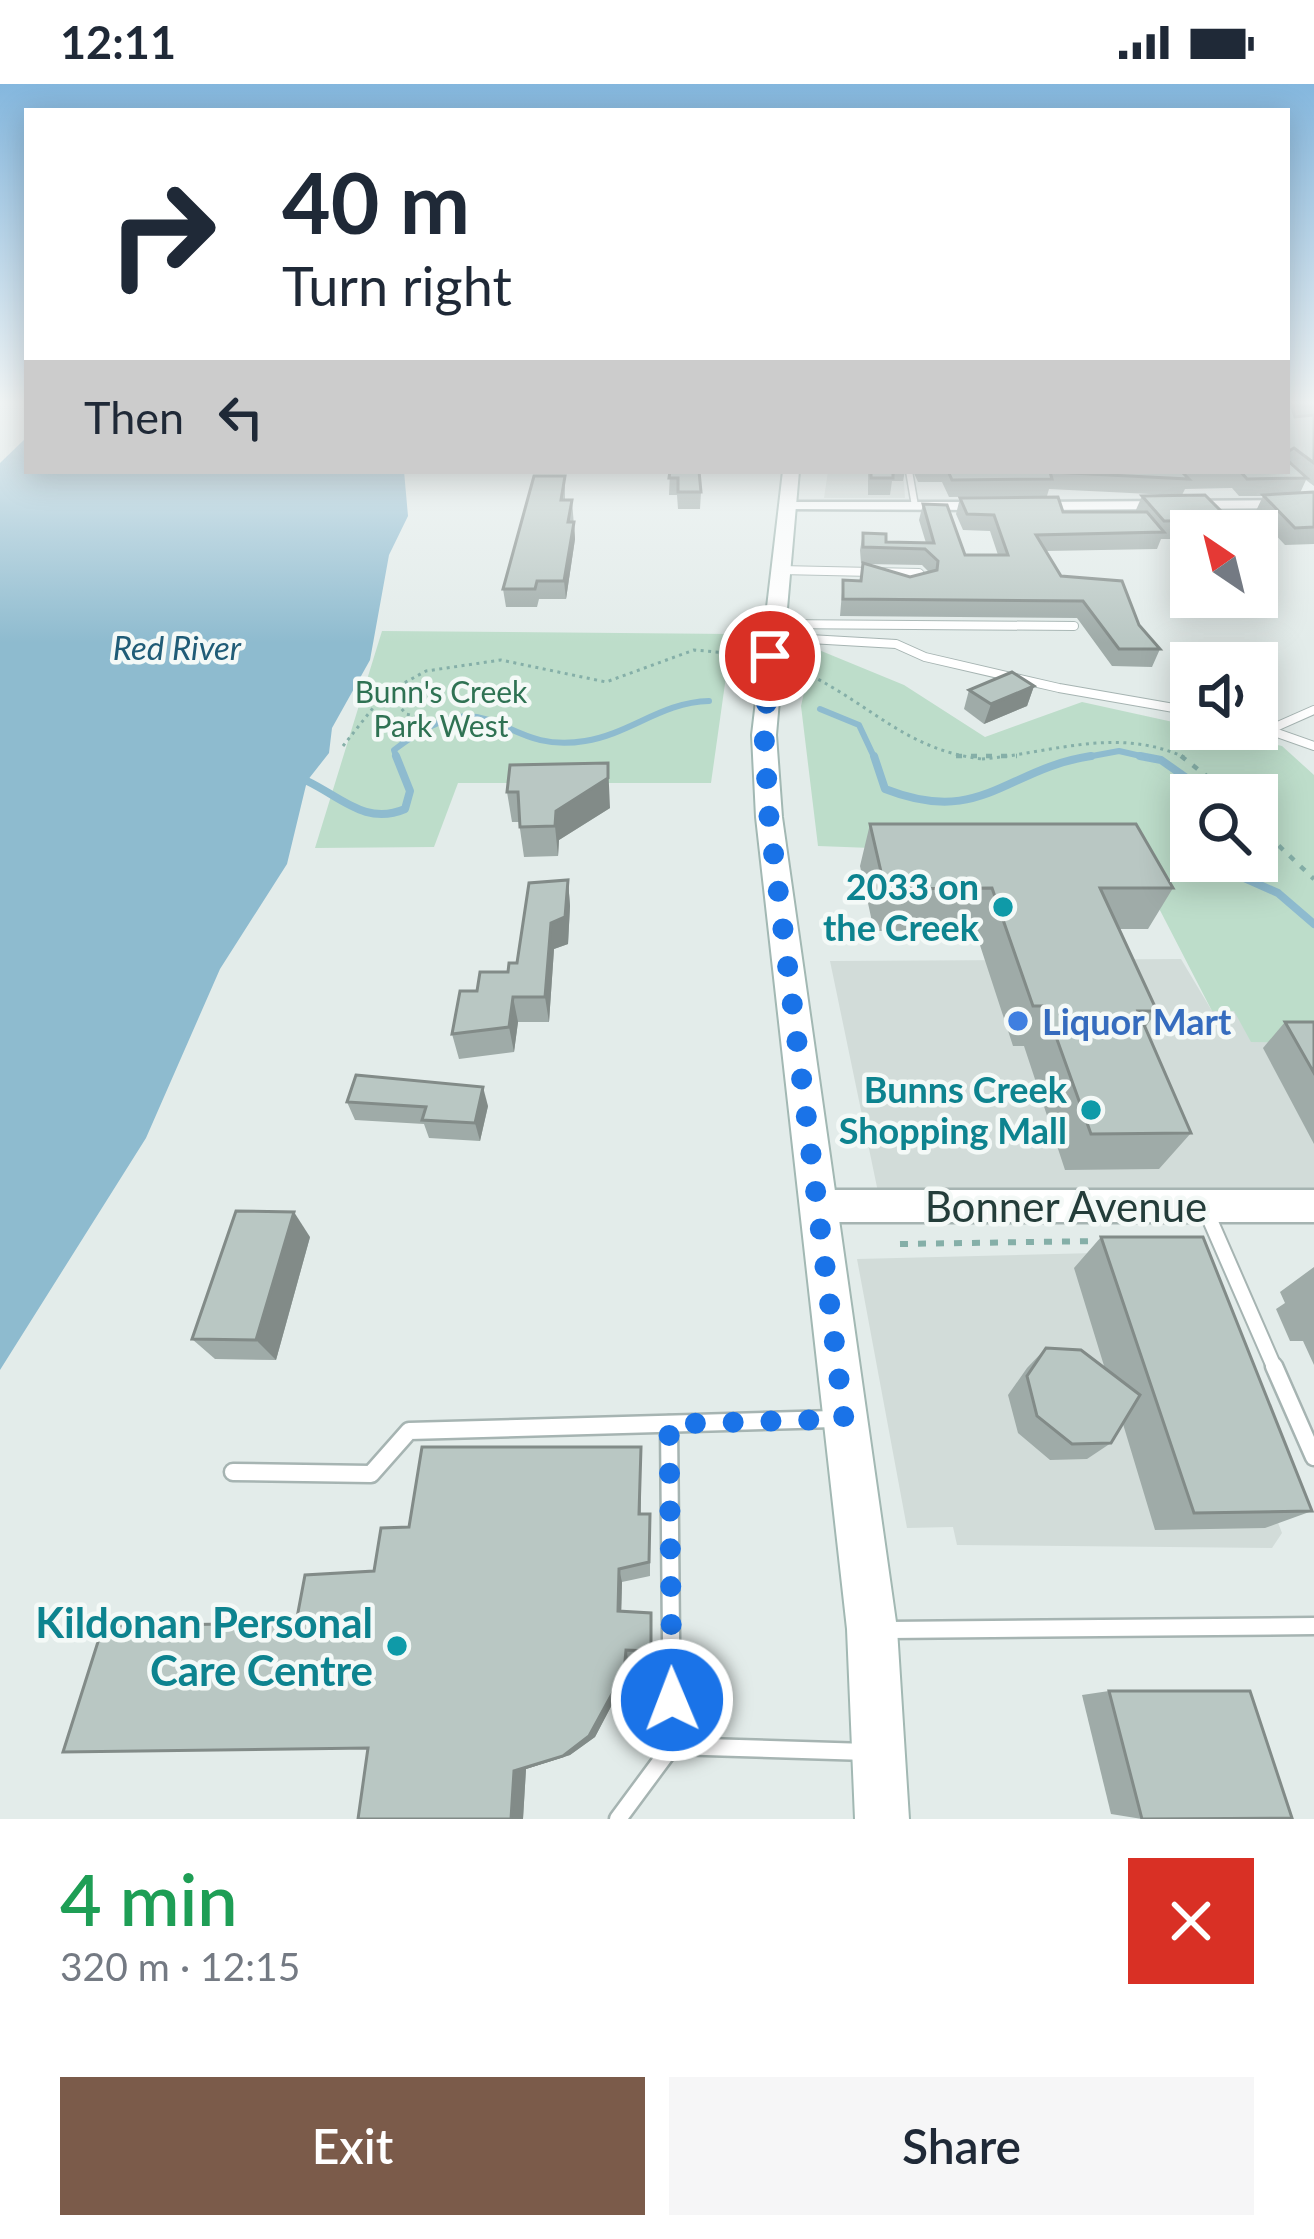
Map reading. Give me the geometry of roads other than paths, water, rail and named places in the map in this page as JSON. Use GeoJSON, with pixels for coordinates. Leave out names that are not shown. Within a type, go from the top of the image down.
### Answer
{"type":"FeatureCollection","features":[{"type":"Feature","properties":{"kind":"main road"},"geometry":{"type":"LineString","coordinates":[[789,488],[764,735],[769,817],[872,1629],[882,1819]]}},
{"type":"Feature","properties":{"kind":"street"},"geometry":{"type":"LineString","coordinates":[[1299,484],[1314,501]]}},
{"type":"Feature","properties":{"kind":"street"},"geometry":{"type":"LineString","coordinates":[[789,488],[915,506],[1314,501]]}},
{"type":"Feature","properties":{"kind":"street","name":"Bonner Avenue"},"geometry":{"type":"LineString","coordinates":[[818,1206],[1314,1207]]}},
{"type":"Feature","properties":{"kind":"lane"},"geometry":{"type":"LineString","coordinates":[[911,481],[915,506]]}},
{"type":"Feature","properties":{"kind":"lane"},"geometry":{"type":"LineString","coordinates":[[780,570],[919,573],[927,582],[908,586],[871,573]]}},
{"type":"Feature","properties":{"kind":"lane"},"geometry":{"type":"LineString","coordinates":[[773,631],[1074,626]]}},
{"type":"Feature","properties":{"kind":"lane"},"geometry":{"type":"LineString","coordinates":[[773,631],[896,644],[925,657],[1058,688],[1170,707]]}},
{"type":"Feature","properties":{"kind":"lane"},"geometry":{"type":"LineString","coordinates":[[1278,726],[1314,710]]}},
{"type":"Feature","properties":{"kind":"lane"},"geometry":{"type":"LineString","coordinates":[[1278,732],[1314,746]]}},
{"type":"Feature","properties":{"kind":"lane"},"geometry":{"type":"LineString","coordinates":[[1204,1208],[1314,1457]]}},
{"type":"Feature","properties":{"kind":"lane"},"geometry":{"type":"LineString","coordinates":[[233,1472],[370,1474],[409,1431],[844,1419]]}},
{"type":"Feature","properties":{"kind":"lane"},"geometry":{"type":"LineString","coordinates":[[618,1819],[672,1746],[669,1424]]}},
{"type":"Feature","properties":{"kind":"lane"},"geometry":{"type":"LineString","coordinates":[[872,1629],[1314,1626]]}},
{"type":"Feature","properties":{"kind":"lane"},"geometry":{"type":"LineString","coordinates":[[672,1746],[876,1751]]}},
{"type":"Feature","properties":{"kind":"water","name":"Red River"},"geometry":{"type":"Polygon","coordinates":[[[0,481],[405,481],[408,516],[389,555],[370,660],[332,728],[329,753],[307,781],[287,864],[220,969],[146,1138],[0,1370],[0,481]]]}},
{"type":"Feature","properties":{"kind":"waterway"},"geometry":{"type":"LineString","coordinates":[[396,756],[394,750],[454,718],[475,717],[532,738],[585,741],[676,707],[709,701]]}},
{"type":"Feature","properties":{"kind":"waterway"},"geometry":{"type":"LineString","coordinates":[[820,709],[859,725],[875,759]]}},
{"type":"Feature","properties":{"kind":"waterway"},"geometry":{"type":"LineString","coordinates":[[1087,757],[1119,751],[1145,757]]}},
{"type":"Feature","properties":{"kind":"waterway"},"geometry":{"type":"LineString","coordinates":[[307,781],[366,812],[391,813],[405,809],[410,791],[396,756]]}},
{"type":"Feature","properties":{"kind":"waterway"},"geometry":{"type":"LineString","coordinates":[[1087,757],[1091,756]]}},
{"type":"Feature","properties":{"kind":"waterway"},"geometry":{"type":"LineString","coordinates":[[1140,756],[1145,757]]}},
{"type":"Feature","properties":{"kind":"waterway"},"geometry":{"type":"LineString","coordinates":[[875,759],[885,789],[946,802],[992,792],[1087,757]]}},
{"type":"Feature","properties":{"kind":"waterway"},"geometry":{"type":"LineString","coordinates":[[1076,759],[1087,757]]}},
{"type":"Feature","properties":{"kind":"waterway"},"geometry":{"type":"LineString","coordinates":[[1145,757],[1161,760],[1181,774]]}},
{"type":"Feature","properties":{"kind":"waterway"},"geometry":{"type":"LineString","coordinates":[[1145,757],[1154,759]]}},
{"type":"Feature","properties":{"kind":"waterway"},"geometry":{"type":"LineString","coordinates":[[1253,882],[1278,893],[1314,924]]}},
{"type":"Feature","properties":{"kind":"place","name":"2033 on the Creek"},"geometry":{"type":"Point","coordinates":[1003,907]}},
{"type":"Feature","properties":{"kind":"place","name":"Liquor Mart"},"geometry":{"type":"Point","coordinates":[1018,1021]}},
{"type":"Feature","properties":{"kind":"place","name":"Bunns Creek Shopping Mall"},"geometry":{"type":"Point","coordinates":[1091,1110]}},
{"type":"Feature","properties":{"kind":"place","name":"Kildonan Personal Care Centre"},"geometry":{"type":"Point","coordinates":[397,1646]}},
{"type":"Feature","properties":{"kind":"park label","name":"Bunn's Creek Park West"},"geometry":{"type":"Point","coordinates":[441,708]}}]}
